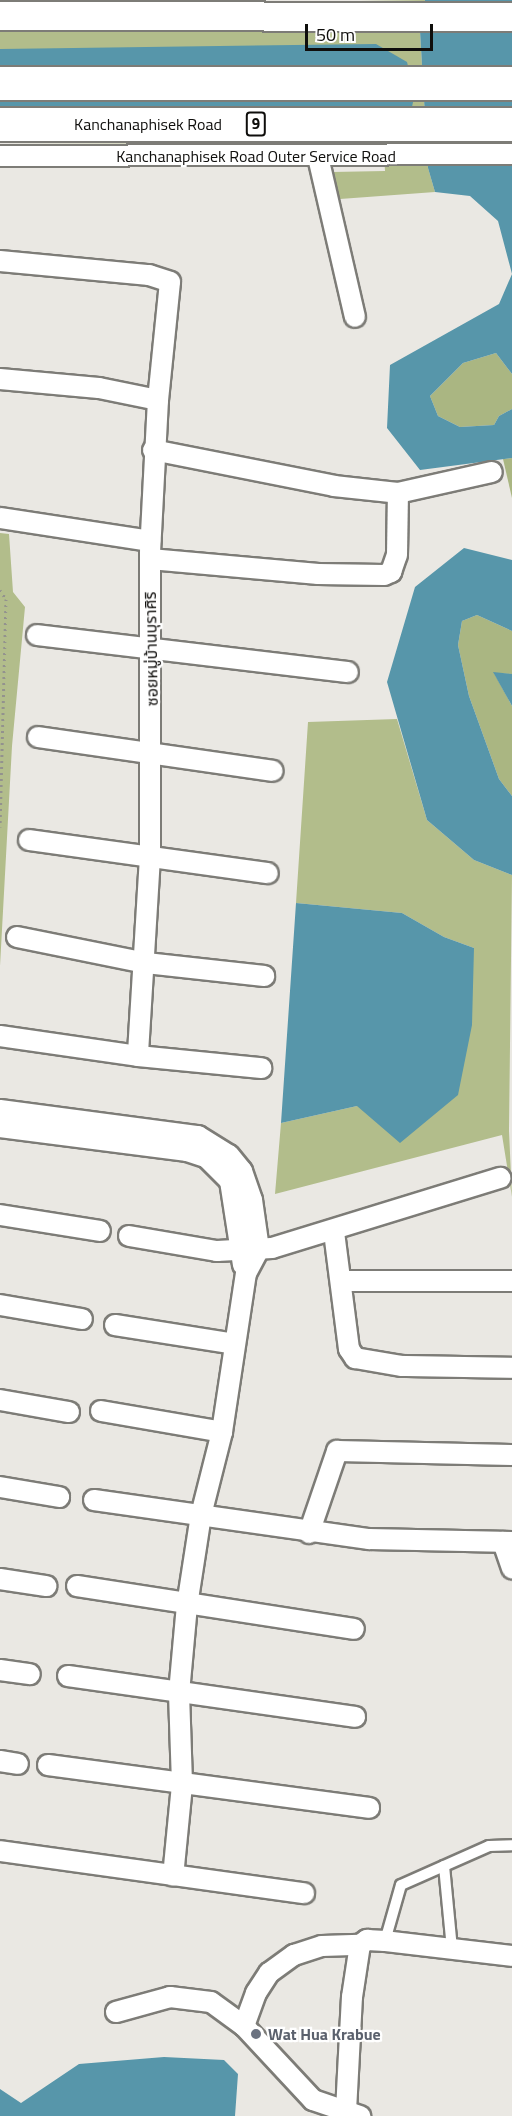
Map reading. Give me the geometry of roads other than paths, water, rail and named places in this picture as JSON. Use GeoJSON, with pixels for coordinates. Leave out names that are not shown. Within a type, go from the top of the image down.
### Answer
{"type":"FeatureCollection","features":[{"type":"Feature","properties":{"kind":"highway"},"geometry":{"type":"LineString","coordinates":[[0,83],[512,83]]}},
{"type":"Feature","properties":{"kind":"highway","name":"Kanchanaphisek Road"},"geometry":{"type":"LineString","coordinates":[[0,124],[512,124]]}},
{"type":"Feature","properties":{"kind":"main road"},"geometry":{"type":"LineString","coordinates":[[0,16],[512,17]]}},
{"type":"Feature","properties":{"kind":"street","name":"Kanchanaphisek Road Outer Service Road"},"geometry":{"type":"LineString","coordinates":[[0,156],[318,157],[512,154]]}},
{"type":"Feature","properties":{"kind":"street"},"geometry":{"type":"LineString","coordinates":[[318,157],[355,317]]}},
{"type":"Feature","properties":{"kind":"street","name":"ซอยหมู่บ้านบุราศิริ"},"geometry":{"type":"LineString","coordinates":[[0,261],[149,274],[170,282],[153,450],[150,550],[152,753],[150,857],[146,963],[138,1056]]}},
{"type":"Feature","properties":{"kind":"street"},"geometry":{"type":"LineString","coordinates":[[0,379],[99,388],[158,400]]}},
{"type":"Feature","properties":{"kind":"street"},"geometry":{"type":"LineString","coordinates":[[153,450],[334,486],[398,493],[492,472]]}},
{"type":"Feature","properties":{"kind":"street"},"geometry":{"type":"LineString","coordinates":[[0,518],[150,550],[318,574],[384,575],[391,572],[397,555],[398,493]]}},
{"type":"Feature","properties":{"kind":"street"},"geometry":{"type":"LineString","coordinates":[[37,635],[348,672]]}},
{"type":"Feature","properties":{"kind":"street"},"geometry":{"type":"LineString","coordinates":[[38,737],[273,771]]}},
{"type":"Feature","properties":{"kind":"street"},"geometry":{"type":"LineString","coordinates":[[29,840],[268,873]]}},
{"type":"Feature","properties":{"kind":"street"},"geometry":{"type":"LineString","coordinates":[[17,937],[146,963],[264,976]]}},
{"type":"Feature","properties":{"kind":"street"},"geometry":{"type":"LineString","coordinates":[[0,1036],[138,1056],[261,1068]]}},
{"type":"Feature","properties":{"kind":"street"},"geometry":{"type":"LineString","coordinates":[[0,1110],[73,1128],[189,1143],[207,1140],[229,1155],[242,1171],[252,1200],[249,1251],[222,1432],[201,1515],[187,1605],[179,1693],[182,1785],[173,1876]]}},
{"type":"Feature","properties":{"kind":"street"},"geometry":{"type":"LineString","coordinates":[[0,1127],[73,1128]]}},
{"type":"Feature","properties":{"kind":"street"},"geometry":{"type":"LineString","coordinates":[[129,1236],[249,1251],[333,1232],[500,1178]]}},
{"type":"Feature","properties":{"kind":"street"},"geometry":{"type":"LineString","coordinates":[[0,1215],[100,1231]]}},
{"type":"Feature","properties":{"kind":"street"},"geometry":{"type":"LineString","coordinates":[[333,1232],[343,1281],[349,1348],[356,1358],[402,1366],[512,1368]]}},
{"type":"Feature","properties":{"kind":"street"},"geometry":{"type":"LineString","coordinates":[[343,1281],[512,1281]]}},
{"type":"Feature","properties":{"kind":"street"},"geometry":{"type":"LineString","coordinates":[[0,1305],[82,1319]]}},
{"type":"Feature","properties":{"kind":"street"},"geometry":{"type":"LineString","coordinates":[[115,1325],[235,1344]]}},
{"type":"Feature","properties":{"kind":"street"},"geometry":{"type":"LineString","coordinates":[[0,1400],[69,1412]]}},
{"type":"Feature","properties":{"kind":"street"},"geometry":{"type":"LineString","coordinates":[[101,1411],[222,1432]]}},
{"type":"Feature","properties":{"kind":"street"},"geometry":{"type":"LineString","coordinates":[[309,1533],[333,1459],[343,1448],[512,1455]]}},
{"type":"Feature","properties":{"kind":"street"},"geometry":{"type":"LineString","coordinates":[[0,1487],[59,1497]]}},
{"type":"Feature","properties":{"kind":"street"},"geometry":{"type":"LineString","coordinates":[[94,1500],[309,1533],[369,1539],[508,1542],[512,1568]]}},
{"type":"Feature","properties":{"kind":"street"},"geometry":{"type":"LineString","coordinates":[[0,1579],[46,1586]]}},
{"type":"Feature","properties":{"kind":"street"},"geometry":{"type":"LineString","coordinates":[[77,1586],[187,1605],[354,1629]]}},
{"type":"Feature","properties":{"kind":"street"},"geometry":{"type":"LineString","coordinates":[[0,1670],[30,1674]]}},
{"type":"Feature","properties":{"kind":"street"},"geometry":{"type":"LineString","coordinates":[[68,1676],[355,1717]]}},
{"type":"Feature","properties":{"kind":"street"},"geometry":{"type":"LineString","coordinates":[[48,1765],[182,1785],[369,1808]]}},
{"type":"Feature","properties":{"kind":"street"},"geometry":{"type":"LineString","coordinates":[[0,1851],[304,1893]]}},
{"type":"Feature","properties":{"kind":"street"},"geometry":{"type":"LineString","coordinates":[[244,2026],[256,1993],[269,1973],[294,1955],[321,1946],[360,1945],[367,1940],[512,1956]]}},
{"type":"Feature","properties":{"kind":"street"},"geometry":{"type":"LineString","coordinates":[[116,2012],[170,1997],[193,1997],[211,2002],[244,2026],[313,2100],[351,2114],[352,1997],[360,1945]]}},
{"type":"Feature","properties":{"kind":"lane"},"geometry":{"type":"LineString","coordinates":[[386,1941],[401,1885],[489,1846],[512,1845]]}},
{"type":"Feature","properties":{"kind":"lane"},"geometry":{"type":"LineString","coordinates":[[444,1866],[452,1949]]}},
{"type":"Feature","properties":{"kind":"water"},"geometry":{"type":"Polygon","coordinates":[[[425,0],[512,0],[512,274],[498,221],[470,196],[435,192],[428,168],[420,31],[425,0]]]}},
{"type":"Feature","properties":{"kind":"water"},"geometry":{"type":"Polygon","coordinates":[[[376,44],[407,62],[415,93],[405,139],[0,136],[0,49],[376,44]]]}},
{"type":"Feature","properties":{"kind":"water"},"geometry":{"type":"Polygon","coordinates":[[[512,274],[512,374],[496,353],[463,363],[430,396],[438,416],[460,427],[494,425],[499,416],[512,409],[512,458],[420,470],[387,428],[390,365],[499,304],[512,274]]]}},
{"type":"Feature","properties":{"kind":"water"},"geometry":{"type":"Polygon","coordinates":[[[464,548],[512,560],[512,631],[477,615],[462,621],[458,645],[469,696],[499,779],[512,796],[512,875],[474,860],[427,820],[387,682],[415,587],[464,548]]]}},
{"type":"Feature","properties":{"kind":"water"},"geometry":{"type":"Polygon","coordinates":[[[493,672],[512,674],[512,706],[493,672]]]}},
{"type":"Feature","properties":{"kind":"water"},"geometry":{"type":"Polygon","coordinates":[[[296,903],[402,913],[444,937],[474,948],[472,1025],[458,1095],[400,1143],[357,1106],[281,1123],[296,903]]]}},
{"type":"Feature","properties":{"kind":"water"},"geometry":{"type":"Polygon","coordinates":[[[164,2057],[224,2060],[238,2074],[235,2116],[0,2116],[0,2089],[21,2103],[79,2064],[164,2057]]]}},
{"type":"Feature","properties":{"kind":"place","name":"Wat Hua Krabue"},"geometry":{"type":"Point","coordinates":[256,2034]}}]}
